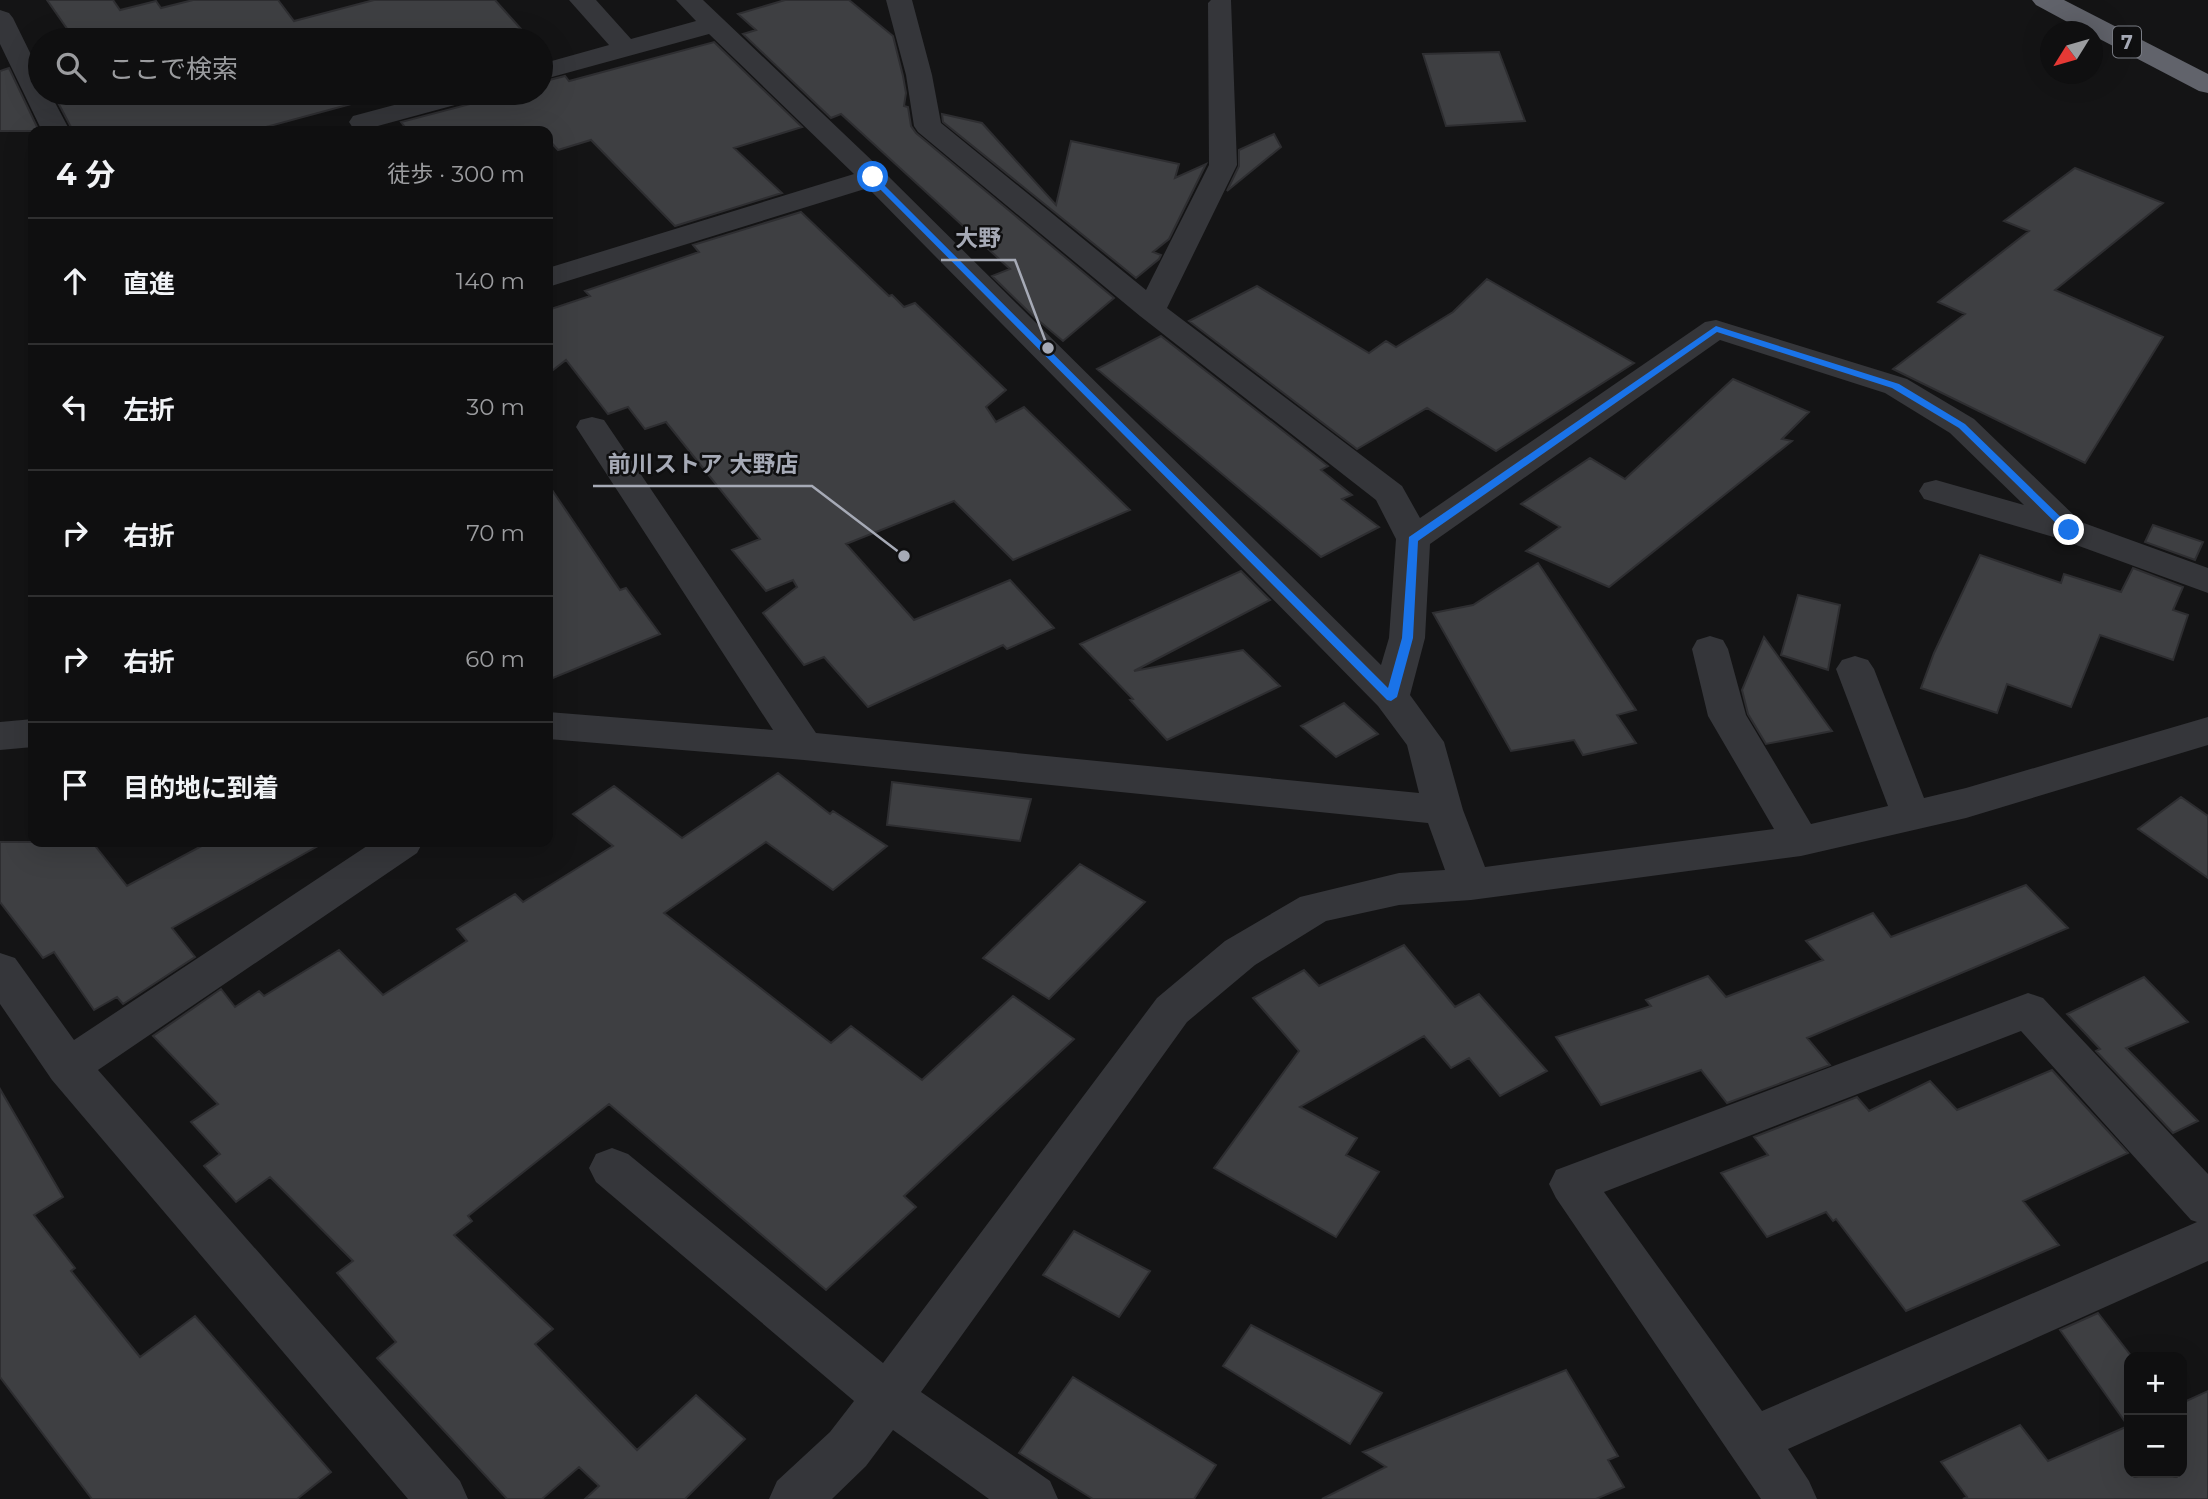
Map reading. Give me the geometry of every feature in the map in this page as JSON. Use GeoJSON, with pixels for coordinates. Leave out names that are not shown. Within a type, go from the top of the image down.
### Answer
{"type":"FeatureCollection","features":[{"type":"Feature","properties":{"kind":"highway","name":"7"},"geometry":{"type":"LineString","coordinates":[[2045,0],[2208,85]]}},
{"type":"Feature","properties":{"kind":"street"},"geometry":{"type":"LineString","coordinates":[[582,0],[626,49]]}},
{"type":"Feature","properties":{"kind":"street"},"geometry":{"type":"LineString","coordinates":[[690,0],[873,177],[1391,697],[1425,742],[1443,810],[1471,884]]}},
{"type":"Feature","properties":{"kind":"street"},"geometry":{"type":"LineString","coordinates":[[899,0],[919,75],[928,126],[1151,310],[1390,494],[1413,540],[1407,638],[1391,697]]}},
{"type":"Feature","properties":{"kind":"street"},"geometry":{"type":"LineString","coordinates":[[1151,310],[1223,165],[1220,3]]}},
{"type":"Feature","properties":{"kind":"street"},"geometry":{"type":"LineString","coordinates":[[0,18],[10,62],[28,89]]}},
{"type":"Feature","properties":{"kind":"street"},"geometry":{"type":"LineString","coordinates":[[553,69],[715,24]]}},
{"type":"Feature","properties":{"kind":"street"},"geometry":{"type":"LineString","coordinates":[[39,105],[53,126]]}},
{"type":"Feature","properties":{"kind":"street"},"geometry":{"type":"LineString","coordinates":[[363,122],[425,105]]}},
{"type":"Feature","properties":{"kind":"street"},"geometry":{"type":"LineString","coordinates":[[553,276],[873,177]]}},
{"type":"Feature","properties":{"kind":"street"},"geometry":{"type":"LineString","coordinates":[[1413,540],[1716,329],[1896,386],[1962,426],[2069,530]]}},
{"type":"Feature","properties":{"kind":"street"},"geometry":{"type":"LineString","coordinates":[[592,427],[804,746]]}},
{"type":"Feature","properties":{"kind":"street"},"geometry":{"type":"LineString","coordinates":[[1936,491],[2069,530],[2208,581]]}},
{"type":"Feature","properties":{"kind":"street"},"geometry":{"type":"LineString","coordinates":[[1710,649],[1727,716],[1801,841]]}},
{"type":"Feature","properties":{"kind":"street"},"geometry":{"type":"LineString","coordinates":[[1855,669],[1912,817]]}},
{"type":"Feature","properties":{"kind":"street"},"geometry":{"type":"LineString","coordinates":[[795,1499],[848,1449],[1172,1010],[1240,954],[1315,908],[1399,889],[1471,884],[1801,841],[1912,817],[2208,731]]}},
{"type":"Feature","properties":{"kind":"street"},"geometry":{"type":"LineString","coordinates":[[0,736],[28,733]]}},
{"type":"Feature","properties":{"kind":"street"},"geometry":{"type":"LineString","coordinates":[[556,733],[804,746],[1443,810]]}},
{"type":"Feature","properties":{"kind":"street"},"geometry":{"type":"LineString","coordinates":[[68,1067],[396,847]]}},
{"type":"Feature","properties":{"kind":"street"},"geometry":{"type":"LineString","coordinates":[[0,970],[68,1067],[442,1499]]}},
{"type":"Feature","properties":{"kind":"street"},"geometry":{"type":"LineString","coordinates":[[1791,1499],[1753,1440],[1572,1184],[2028,1010],[2208,1206]]}},
{"type":"Feature","properties":{"kind":"street"},"geometry":{"type":"LineString","coordinates":[[612,1168],[887,1397],[1032,1499]]}},
{"type":"Feature","properties":{"kind":"street"},"geometry":{"type":"LineString","coordinates":[[1753,1440],[2208,1239]]}},
{"type":"Feature","properties":{"kind":"building"},"geometry":{"type":"Polygon","coordinates":[[[47,0],[113,0],[120,10],[156,1],[161,8],[193,0],[278,0],[294,21],[374,0],[495,0],[520,28],[67,28],[47,0]]]}},
{"type":"Feature","properties":{"kind":"building"},"geometry":{"type":"Polygon","coordinates":[[[785,0],[849,0],[893,36],[906,93],[904,106],[908,107],[911,126],[916,133],[1114,298],[1063,341],[1032,315],[992,276],[1010,269],[841,114],[831,118],[743,34],[756,30],[738,14],[785,0]]]}},
{"type":"Feature","properties":{"kind":"building"},"geometry":{"type":"Polygon","coordinates":[[[714,42],[802,127],[734,148],[782,193],[675,226],[591,140],[558,150],[553,144],[553,126],[404,126],[401,122],[466,105],[553,105],[553,79],[565,76],[569,81],[714,42]]]}},
{"type":"Feature","properties":{"kind":"building"},"geometry":{"type":"Polygon","coordinates":[[[1499,52],[1525,121],[1446,126],[1423,54],[1499,52]]]}},
{"type":"Feature","properties":{"kind":"building"},"geometry":{"type":"Polygon","coordinates":[[[9,68],[37,126],[28,126],[28,131],[0,131],[0,71],[9,68]]]}},
{"type":"Feature","properties":{"kind":"building"},"geometry":{"type":"Polygon","coordinates":[[[59,105],[348,105],[270,126],[70,126],[59,105]]]}},
{"type":"Feature","properties":{"kind":"building"},"geometry":{"type":"Polygon","coordinates":[[[942,114],[982,123],[1056,205],[1071,141],[1179,164],[1175,178],[1206,164],[1169,239],[1153,252],[1161,255],[1159,259],[1136,278],[943,122],[942,114]]]}},
{"type":"Feature","properties":{"kind":"building"},"geometry":{"type":"Polygon","coordinates":[[[1274,134],[1281,147],[1227,191],[1239,166],[1239,150],[1274,134]]]}},
{"type":"Feature","properties":{"kind":"building"},"geometry":{"type":"Polygon","coordinates":[[[2075,168],[2163,203],[2055,290],[2163,337],[2085,463],[1893,369],[1965,314],[1938,302],[2029,231],[2004,221],[2075,168]]]}},
{"type":"Feature","properties":{"kind":"building"},"geometry":{"type":"Polygon","coordinates":[[[801,212],[889,296],[892,295],[904,307],[915,303],[1006,390],[986,407],[996,422],[1024,407],[1130,510],[1013,560],[954,501],[846,544],[914,620],[1010,580],[1054,628],[1007,649],[1003,645],[868,707],[824,657],[804,665],[763,613],[797,587],[793,580],[766,591],[732,550],[760,539],[666,422],[645,429],[628,407],[608,414],[566,360],[553,370],[553,308],[590,296],[585,291],[699,252],[693,245],[801,212]]]}},
{"type":"Feature","properties":{"kind":"building"},"geometry":{"type":"Polygon","coordinates":[[[1487,279],[1634,363],[1496,451],[1427,408],[1357,449],[1189,321],[1257,286],[1369,353],[1386,341],[1396,347],[1453,312],[1487,279]]]}},
{"type":"Feature","properties":{"kind":"building"},"geometry":{"type":"Polygon","coordinates":[[[1161,336],[1328,466],[1321,470],[1352,495],[1342,499],[1379,527],[1321,557],[1097,369],[1161,336]]]}},
{"type":"Feature","properties":{"kind":"building"},"geometry":{"type":"Polygon","coordinates":[[[1733,379],[1809,412],[1782,439],[1792,441],[1609,587],[1526,551],[1560,527],[1521,504],[1590,458],[1625,479],[1733,379]]]}},
{"type":"Feature","properties":{"kind":"building"},"geometry":{"type":"Polygon","coordinates":[[[553,491],[620,590],[626,588],[660,634],[553,678],[553,491]]]}},
{"type":"Feature","properties":{"kind":"building"},"geometry":{"type":"Polygon","coordinates":[[[2153,525],[2203,542],[2195,560],[2145,542],[2153,525]]]}},
{"type":"Feature","properties":{"kind":"building"},"geometry":{"type":"Polygon","coordinates":[[[1980,555],[2061,583],[2064,574],[2121,592],[2133,568],[2183,587],[2173,610],[2188,615],[2173,660],[2100,635],[2071,707],[2007,684],[1997,713],[1921,688],[1934,653],[1980,555]]]}},
{"type":"Feature","properties":{"kind":"building"},"geometry":{"type":"Polygon","coordinates":[[[1538,563],[1636,710],[1617,715],[1636,743],[1583,755],[1574,740],[1511,751],[1433,613],[1473,605],[1538,563]]]}},
{"type":"Feature","properties":{"kind":"building"},"geometry":{"type":"Polygon","coordinates":[[[1241,571],[1270,600],[1134,671],[1243,650],[1280,686],[1167,740],[1130,700],[1133,699],[1080,644],[1241,571]]]}},
{"type":"Feature","properties":{"kind":"building"},"geometry":{"type":"Polygon","coordinates":[[[1798,595],[1840,605],[1828,670],[1781,655],[1798,595]]]}},
{"type":"Feature","properties":{"kind":"building"},"geometry":{"type":"Polygon","coordinates":[[[1764,637],[1832,731],[1766,744],[1748,714],[1742,690],[1764,637]]]}},
{"type":"Feature","properties":{"kind":"building"},"geometry":{"type":"Polygon","coordinates":[[[1344,703],[1378,734],[1336,757],[1301,726],[1344,703]]]}},
{"type":"Feature","properties":{"kind":"building"},"geometry":{"type":"Polygon","coordinates":[[[778,773],[830,814],[833,811],[887,846],[833,890],[766,842],[664,913],[831,1043],[851,1026],[922,1080],[1013,996],[1074,1039],[904,1196],[916,1207],[826,1290],[609,1104],[468,1216],[472,1221],[454,1235],[553,1329],[535,1344],[637,1450],[696,1395],[745,1439],[685,1499],[585,1499],[599,1486],[579,1467],[542,1499],[507,1499],[377,1358],[396,1342],[337,1273],[353,1261],[270,1177],[236,1202],[204,1166],[220,1154],[191,1122],[218,1104],[153,1036],[221,989],[235,1007],[259,991],[264,996],[339,950],[383,995],[467,941],[457,929],[515,894],[523,902],[613,846],[573,814],[614,786],[682,838],[778,773]]]}},
{"type":"Feature","properties":{"kind":"building"},"geometry":{"type":"Polygon","coordinates":[[[892,782],[1031,799],[1020,841],[887,825],[892,782]]]}},
{"type":"Feature","properties":{"kind":"building"},"geometry":{"type":"Polygon","coordinates":[[[2181,797],[2208,816],[2208,878],[2138,829],[2181,797]]]}},
{"type":"Feature","properties":{"kind":"building"},"geometry":{"type":"Polygon","coordinates":[[[0,842],[28,842],[28,847],[96,847],[127,886],[200,847],[316,847],[172,928],[195,957],[123,1004],[117,997],[94,1010],[54,952],[43,958],[0,902],[0,842]]]}},
{"type":"Feature","properties":{"kind":"building"},"geometry":{"type":"Polygon","coordinates":[[[1080,864],[1145,902],[1049,999],[983,958],[1080,864]]]}},
{"type":"Feature","properties":{"kind":"building"},"geometry":{"type":"Polygon","coordinates":[[[2026,885],[2068,928],[1807,1038],[1830,1065],[1727,1103],[1701,1070],[1601,1105],[1556,1037],[1651,1006],[1646,1000],[1708,976],[1726,997],[1823,960],[1806,941],[1873,913],[1891,937],[2026,885]]]}},
{"type":"Feature","properties":{"kind":"building"},"geometry":{"type":"Polygon","coordinates":[[[1404,945],[1455,1007],[1479,994],[1547,1071],[1500,1096],[1469,1058],[1451,1068],[1424,1036],[1300,1107],[1357,1138],[1346,1155],[1379,1172],[1336,1237],[1214,1168],[1299,1051],[1253,998],[1304,970],[1319,986],[1404,945]]]}},
{"type":"Feature","properties":{"kind":"building"},"geometry":{"type":"Polygon","coordinates":[[[2144,977],[2188,1022],[2126,1048],[2198,1121],[2173,1133],[2096,1051],[2100,1049],[2067,1014],[2144,977]]]}},
{"type":"Feature","properties":{"kind":"building"},"geometry":{"type":"Polygon","coordinates":[[[2052,1070],[2128,1153],[2023,1201],[2059,1245],[1906,1311],[1836,1219],[1833,1221],[1826,1212],[1767,1237],[1721,1173],[1768,1155],[1754,1137],[1857,1097],[1869,1111],[1930,1081],[1957,1110],[2052,1070]]]}},
{"type":"Feature","properties":{"kind":"building"},"geometry":{"type":"Polygon","coordinates":[[[0,1089],[63,1197],[34,1215],[75,1268],[71,1271],[140,1357],[195,1316],[331,1472],[297,1499],[92,1499],[0,1377],[0,1089]]]}},
{"type":"Feature","properties":{"kind":"building"},"geometry":{"type":"Polygon","coordinates":[[[1074,1231],[1150,1271],[1119,1317],[1043,1275],[1074,1231]]]}},
{"type":"Feature","properties":{"kind":"building"},"geometry":{"type":"Polygon","coordinates":[[[2098,1313],[2128,1352],[2124,1352],[2124,1420],[2060,1330],[2098,1313]]]}},
{"type":"Feature","properties":{"kind":"building"},"geometry":{"type":"Polygon","coordinates":[[[1251,1325],[1382,1393],[1350,1444],[1223,1366],[1251,1325]]]}},
{"type":"Feature","properties":{"kind":"building"},"geometry":{"type":"Polygon","coordinates":[[[1566,1370],[1618,1456],[1608,1460],[1624,1487],[1596,1499],[1322,1499],[1386,1467],[1363,1452],[1566,1370]]]}},
{"type":"Feature","properties":{"kind":"building"},"geometry":{"type":"Polygon","coordinates":[[[1073,1377],[1216,1465],[1194,1499],[1093,1499],[1019,1453],[1073,1377]]]}},
{"type":"Feature","properties":{"kind":"building"},"geometry":{"type":"Polygon","coordinates":[[[2208,1391],[2208,1499],[1963,1499],[1967,1497],[1941,1462],[2020,1425],[2048,1461],[2124,1428],[2124,1478],[2187,1478],[2187,1401],[2208,1391]]]}},
{"type":"Feature","properties":{"kind":"place","name":"大野"},"geometry":{"type":"Point","coordinates":[1048,348]}},
{"type":"Feature","properties":{"kind":"place","name":"前川ストア 大野店"},"geometry":{"type":"Point","coordinates":[904,556]}},
{"type":"Feature","properties":{"kind":"route"},"geometry":{"type":"LineString","coordinates":[[873,177],[1391,697],[1407,638],[1413,540],[1716,329],[1896,386],[1962,426],[2069,530]]}}]}
